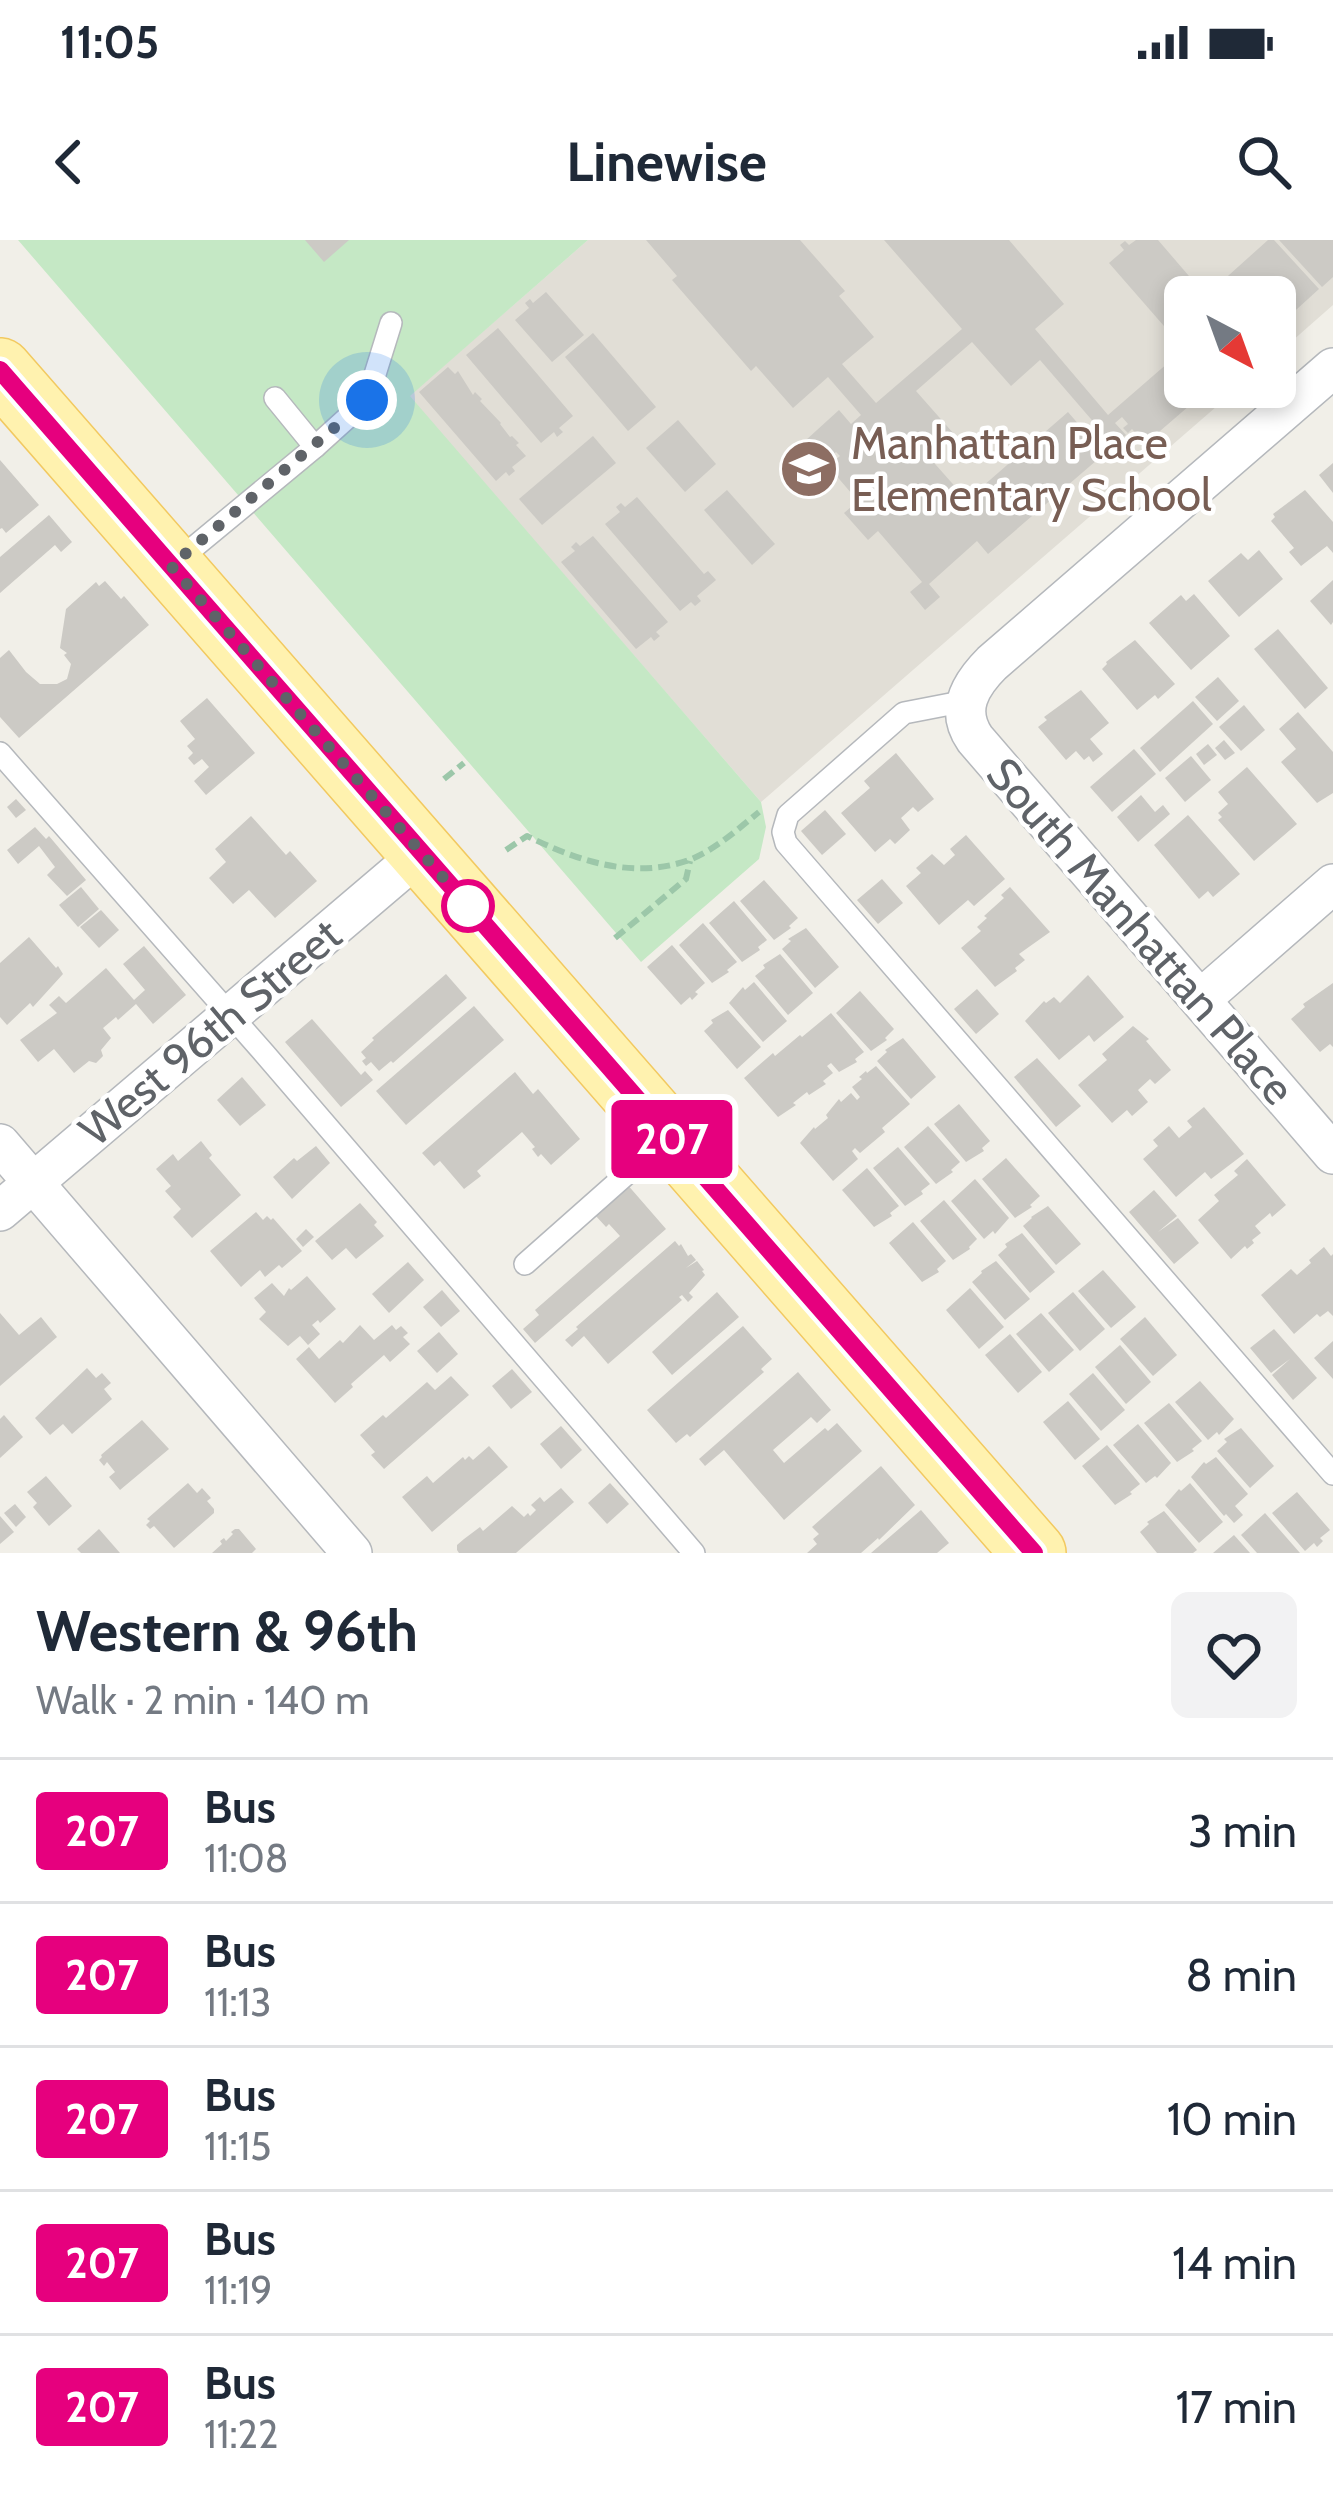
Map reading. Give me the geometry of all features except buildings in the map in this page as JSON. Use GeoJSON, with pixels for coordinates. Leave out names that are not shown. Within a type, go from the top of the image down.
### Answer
{"type":"FeatureCollection","features":[{"type":"Feature","properties":{"kind":"main road"},"geometry":{"type":"LineString","coordinates":[[0,370],[1034,1553]]}},
{"type":"Feature","properties":{"kind":"street"},"geometry":{"type":"LineString","coordinates":[[965,701],[975,680],[992,663],[1333,368]]}},
{"type":"Feature","properties":{"kind":"street","name":"South Manhattan Place"},"geometry":{"type":"LineString","coordinates":[[965,701],[975,739],[1333,1154]]}},
{"type":"Feature","properties":{"kind":"street","name":"West 96th Street"},"geometry":{"type":"LineString","coordinates":[[0,1210],[421,853]]}},
{"type":"Feature","properties":{"kind":"street"},"geometry":{"type":"LineString","coordinates":[[1201,998],[1333,884]]}},
{"type":"Feature","properties":{"kind":"street"},"geometry":{"type":"LineString","coordinates":[[0,1144],[352,1553]]}},
{"type":"Feature","properties":{"kind":"lane"},"geometry":{"type":"LineString","coordinates":[[171,566],[367,400],[391,322]]}},
{"type":"Feature","properties":{"kind":"lane"},"geometry":{"type":"LineString","coordinates":[[275,398],[315,447]]}},
{"type":"Feature","properties":{"kind":"lane"},"geometry":{"type":"LineString","coordinates":[[965,701],[904,713],[788,815],[783,832],[786,843],[1333,1474]]}},
{"type":"Feature","properties":{"kind":"lane"},"geometry":{"type":"LineString","coordinates":[[0,753],[694,1553]]}},
{"type":"Feature","properties":{"kind":"lane"},"geometry":{"type":"LineString","coordinates":[[525,1264],[669,1136]]}},
{"type":"Feature","properties":{"kind":"path"},"geometry":{"type":"LineString","coordinates":[[444,778],[464,763]]}},
{"type":"Feature","properties":{"kind":"path"},"geometry":{"type":"LineString","coordinates":[[506,850],[527,836],[591,863],[650,868],[690,860],[769,805]]}},
{"type":"Feature","properties":{"kind":"path"},"geometry":{"type":"LineString","coordinates":[[615,938],[686,879],[690,860]]}},
{"type":"Feature","properties":{"kind":"shaded area","name":"Manhattan Place Elementary School"},"geometry":{"type":"Polygon","coordinates":[[[588,240],[1333,240],[1333,305],[1296,338],[1296,276],[1164,276],[1164,408],[1215,408],[761,802],[409,396],[588,240]]]}},
{"type":"Feature","properties":{"kind":"green space"},"geometry":{"type":"Polygon","coordinates":[[[18,240],[588,240],[410,396],[761,802],[766,827],[759,859],[641,962],[18,240]]]}},
{"type":"Feature","properties":{"kind":"bus line","name":"207"},"geometry":{"type":"LineString","coordinates":[[0,370],[1034,1553]]}},
{"type":"Feature","properties":{"kind":"place","name":"Manhattan Place Elementary School"},"geometry":{"type":"Point","coordinates":[809,469]}},
{"type":"Feature","properties":{"kind":"route"},"geometry":{"type":"LineString","coordinates":[[367,400],[171,566],[468,906]]}}]}
